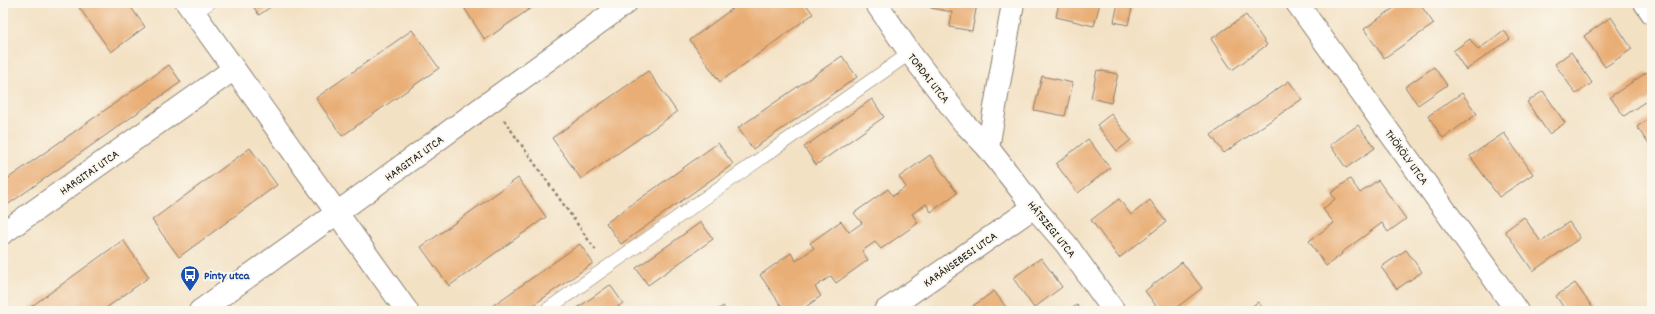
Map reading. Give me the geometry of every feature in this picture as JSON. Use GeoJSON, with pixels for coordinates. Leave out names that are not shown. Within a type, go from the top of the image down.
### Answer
{"type":"FeatureCollection","features":[{"type":"Feature","properties":{"kind":"street","name":"HARGITAI UTCA"},"geometry":{"type":"LineString","coordinates":[[200,311],[626,3]]}},
{"type":"Feature","properties":{"kind":"street","name":"TORDAI UTCA"},"geometry":{"type":"LineString","coordinates":[[876,3],[910,53],[964,123],[988,148]]}},
{"type":"Feature","properties":{"kind":"street"},"geometry":{"type":"LineString","coordinates":[[988,148],[1013,3]]}},
{"type":"Feature","properties":{"kind":"street","name":"THÖKÖLY UTCA"},"geometry":{"type":"LineString","coordinates":[[1297,3],[1517,311]]}},
{"type":"Feature","properties":{"kind":"street"},"geometry":{"type":"LineString","coordinates":[[1645,3],[1652,13]]}},
{"type":"Feature","properties":{"kind":"street"},"geometry":{"type":"LineString","coordinates":[[197,6],[234,69],[407,311]]}},
{"type":"Feature","properties":{"kind":"street","name":"HARGITAI UTCA"},"geometry":{"type":"LineString","coordinates":[[3,233],[234,69]]}},
{"type":"Feature","properties":{"kind":"street","name":"HÁTSZEGI UTCA"},"geometry":{"type":"LineString","coordinates":[[988,148],[1034,207],[1066,244],[1114,311]]}},
{"type":"Feature","properties":{"kind":"street","name":"KARÁNSEBESI UTCA"},"geometry":{"type":"LineString","coordinates":[[885,311],[1034,207]]}},
{"type":"Feature","properties":{"kind":"lane"},"geometry":{"type":"LineString","coordinates":[[545,311],[910,53]]}},
{"type":"Feature","properties":{"kind":"path"},"geometry":{"type":"LineString","coordinates":[[491,102],[607,267]]}},
{"type":"Feature","properties":{"kind":"building"},"geometry":{"type":"Polygon","coordinates":[[[76,3],[128,3],[145,27],[111,52],[76,3]]]}},
{"type":"Feature","properties":{"kind":"building"},"geometry":{"type":"Polygon","coordinates":[[[251,3],[276,3],[259,15],[251,3]]]}},
{"type":"Feature","properties":{"kind":"building"},"geometry":{"type":"Polygon","coordinates":[[[467,3],[538,3],[485,40],[463,6],[467,3]]]}},
{"type":"Feature","properties":{"kind":"building"},"geometry":{"type":"Polygon","coordinates":[[[740,3],[805,3],[813,14],[720,82],[690,40],[740,3]]]}},
{"type":"Feature","properties":{"kind":"building"},"geometry":{"type":"Polygon","coordinates":[[[932,3],[977,4],[972,31],[950,27],[952,12],[931,8],[932,3]]]}},
{"type":"Feature","properties":{"kind":"building"},"geometry":{"type":"Polygon","coordinates":[[[1059,3],[1100,3],[1094,26],[1056,17],[1059,3]]]}},
{"type":"Feature","properties":{"kind":"building"},"geometry":{"type":"Polygon","coordinates":[[[1118,3],[1133,4],[1128,25],[1114,22],[1118,3]]]}},
{"type":"Feature","properties":{"kind":"building"},"geometry":{"type":"Polygon","coordinates":[[[1401,3],[1419,3],[1434,24],[1384,58],[1364,29],[1401,3]]]}},
{"type":"Feature","properties":{"kind":"building"},"geometry":{"type":"Polygon","coordinates":[[[1246,15],[1267,45],[1232,70],[1211,39],[1246,15]]]}},
{"type":"Feature","properties":{"kind":"building"},"geometry":{"type":"Polygon","coordinates":[[[1611,17],[1632,49],[1605,67],[1584,36],[1611,17]]]}},
{"type":"Feature","properties":{"kind":"building"},"geometry":{"type":"Polygon","coordinates":[[[412,30],[439,68],[342,136],[316,98],[412,30]]]}},
{"type":"Feature","properties":{"kind":"building"},"geometry":{"type":"Polygon","coordinates":[[[1504,30],[1510,39],[1466,70],[1453,51],[1470,39],[1478,50],[1504,30]]]}},
{"type":"Feature","properties":{"kind":"building"},"geometry":{"type":"Polygon","coordinates":[[[1571,52],[1592,83],[1576,94],[1555,64],[1571,52]]]}},
{"type":"Feature","properties":{"kind":"building"},"geometry":{"type":"Polygon","coordinates":[[[842,56],[857,77],[753,149],[738,128],[842,56]]]}},
{"type":"Feature","properties":{"kind":"building"},"geometry":{"type":"Polygon","coordinates":[[[169,65],[181,82],[3,208],[3,182],[169,65]]]}},
{"type":"Feature","properties":{"kind":"building"},"geometry":{"type":"Polygon","coordinates":[[[1434,67],[1447,85],[1418,105],[1405,87],[1434,67]]]}},
{"type":"Feature","properties":{"kind":"building"},"geometry":{"type":"Polygon","coordinates":[[[1097,70],[1118,74],[1111,103],[1091,98],[1097,70]]]}},
{"type":"Feature","properties":{"kind":"building"},"geometry":{"type":"Polygon","coordinates":[[[648,71],[677,112],[581,179],[552,138],[648,71]]]}},
{"type":"Feature","properties":{"kind":"building"},"geometry":{"type":"Polygon","coordinates":[[[1647,72],[1652,80],[1652,97],[1624,116],[1610,97],[1647,72]]]}},
{"type":"Feature","properties":{"kind":"building"},"geometry":{"type":"Polygon","coordinates":[[[1042,76],[1073,83],[1065,116],[1034,110],[1042,76]]]}},
{"type":"Feature","properties":{"kind":"building"},"geometry":{"type":"Polygon","coordinates":[[[1289,81],[1302,99],[1224,153],[1211,135],[1289,81]]]}},
{"type":"Feature","properties":{"kind":"building"},"geometry":{"type":"Polygon","coordinates":[[[1543,91],[1565,123],[1549,134],[1527,102],[1543,91]]]}},
{"type":"Feature","properties":{"kind":"building"},"geometry":{"type":"Polygon","coordinates":[[[1462,93],[1477,114],[1443,138],[1428,116],[1462,93]]]}},
{"type":"Feature","properties":{"kind":"building"},"geometry":{"type":"Polygon","coordinates":[[[872,99],[884,117],[816,165],[804,147],[872,99]]]}},
{"type":"Feature","properties":{"kind":"building"},"geometry":{"type":"Polygon","coordinates":[[[1111,114],[1131,140],[1117,151],[1097,125],[1111,114]]]}},
{"type":"Feature","properties":{"kind":"building"},"geometry":{"type":"Polygon","coordinates":[[[1652,116],[1652,149],[1637,127],[1652,116]]]}},
{"type":"Feature","properties":{"kind":"building"},"geometry":{"type":"Polygon","coordinates":[[[1358,125],[1375,148],[1346,168],[1330,145],[1358,125]]]}},
{"type":"Feature","properties":{"kind":"building"},"geometry":{"type":"Polygon","coordinates":[[[1504,133],[1533,174],[1499,197],[1470,156],[1504,133]]]}},
{"type":"Feature","properties":{"kind":"building"},"geometry":{"type":"Polygon","coordinates":[[[1088,139],[1110,168],[1078,193],[1056,164],[1088,139]]]}},
{"type":"Feature","properties":{"kind":"building"},"geometry":{"type":"Polygon","coordinates":[[[718,143],[733,164],[621,244],[606,223],[718,143]]]}},
{"type":"Feature","properties":{"kind":"building"},"geometry":{"type":"Polygon","coordinates":[[[250,148],[277,185],[179,257],[152,220],[250,148]]]}},
{"type":"Feature","properties":{"kind":"building"},"geometry":{"type":"Polygon","coordinates":[[[930,155],[957,193],[931,212],[926,204],[912,214],[918,223],[881,249],[875,242],[862,251],[868,260],[836,283],[831,276],[815,287],[821,296],[800,311],[785,311],[760,275],[791,253],[796,261],[814,248],[810,243],[841,221],[849,232],[862,223],[854,213],[888,189],[893,196],[906,187],[899,177],[930,155]]]}},
{"type":"Feature","properties":{"kind":"building"},"geometry":{"type":"Polygon","coordinates":[[[518,178],[546,217],[449,286],[421,247],[518,178]]]}},
{"type":"Feature","properties":{"kind":"building"},"geometry":{"type":"Polygon","coordinates":[[[1350,179],[1360,193],[1378,180],[1406,219],[1388,232],[1382,223],[1326,266],[1309,241],[1334,223],[1323,209],[1335,199],[1331,193],[1350,179]]]}},
{"type":"Feature","properties":{"kind":"building"},"geometry":{"type":"Polygon","coordinates":[[[1119,199],[1131,215],[1150,200],[1166,222],[1119,258],[1091,220],[1119,199]]]}},
{"type":"Feature","properties":{"kind":"building"},"geometry":{"type":"Polygon","coordinates":[[[1524,217],[1541,242],[1569,222],[1580,238],[1533,271],[1505,231],[1524,217]]]}},
{"type":"Feature","properties":{"kind":"building"},"geometry":{"type":"Polygon","coordinates":[[[701,222],[713,239],[648,285],[636,268],[701,222]]]}},
{"type":"Feature","properties":{"kind":"building"},"geometry":{"type":"Polygon","coordinates":[[[123,240],[149,277],[102,311],[25,311],[123,240]]]}},
{"type":"Feature","properties":{"kind":"building"},"geometry":{"type":"Polygon","coordinates":[[[580,244],[593,263],[525,311],[485,311],[580,244]]]}},
{"type":"Feature","properties":{"kind":"building"},"geometry":{"type":"Polygon","coordinates":[[[1406,250],[1422,272],[1397,289],[1381,267],[1406,250]]]}},
{"type":"Feature","properties":{"kind":"building"},"geometry":{"type":"Polygon","coordinates":[[[1041,258],[1062,287],[1034,308],[1013,278],[1041,258]]]}},
{"type":"Feature","properties":{"kind":"building"},"geometry":{"type":"Polygon","coordinates":[[[1182,262],[1202,288],[1172,311],[1160,311],[1145,291],[1182,262]]]}},
{"type":"Feature","properties":{"kind":"building"},"geometry":{"type":"Polygon","coordinates":[[[1575,283],[1595,311],[1566,311],[1556,296],[1575,283]]]}},
{"type":"Feature","properties":{"kind":"building"},"geometry":{"type":"Polygon","coordinates":[[[610,285],[623,303],[612,311],[573,311],[610,285]]]}},
{"type":"Feature","properties":{"kind":"building"},"geometry":{"type":"Polygon","coordinates":[[[994,291],[1009,311],[977,311],[973,306],[994,291]]]}},
{"type":"Feature","properties":{"kind":"building"},"geometry":{"type":"Polygon","coordinates":[[[1258,302],[1265,311],[1245,311],[1258,302]]]}},
{"type":"Feature","properties":{"kind":"building"},"geometry":{"type":"Polygon","coordinates":[[[1077,305],[1081,311],[1068,311],[1077,305]]]}},
{"type":"Feature","properties":{"kind":"building"},"geometry":{"type":"Polygon","coordinates":[[[723,306],[726,311],[716,311],[723,306]]]}},
{"type":"Feature","properties":{"kind":"building"},"geometry":{"type":"Polygon","coordinates":[[[1204,306],[1207,311],[1198,311],[1204,306]]]}},
{"type":"Feature","properties":{"kind":"building"},"geometry":{"type":"Polygon","coordinates":[[[1451,306],[1455,311],[1444,311],[1451,306]]]}},
{"type":"Feature","properties":{"kind":"place","name":"Pinty utca"},"geometry":{"type":"Point","coordinates":[190,292]}}]}
